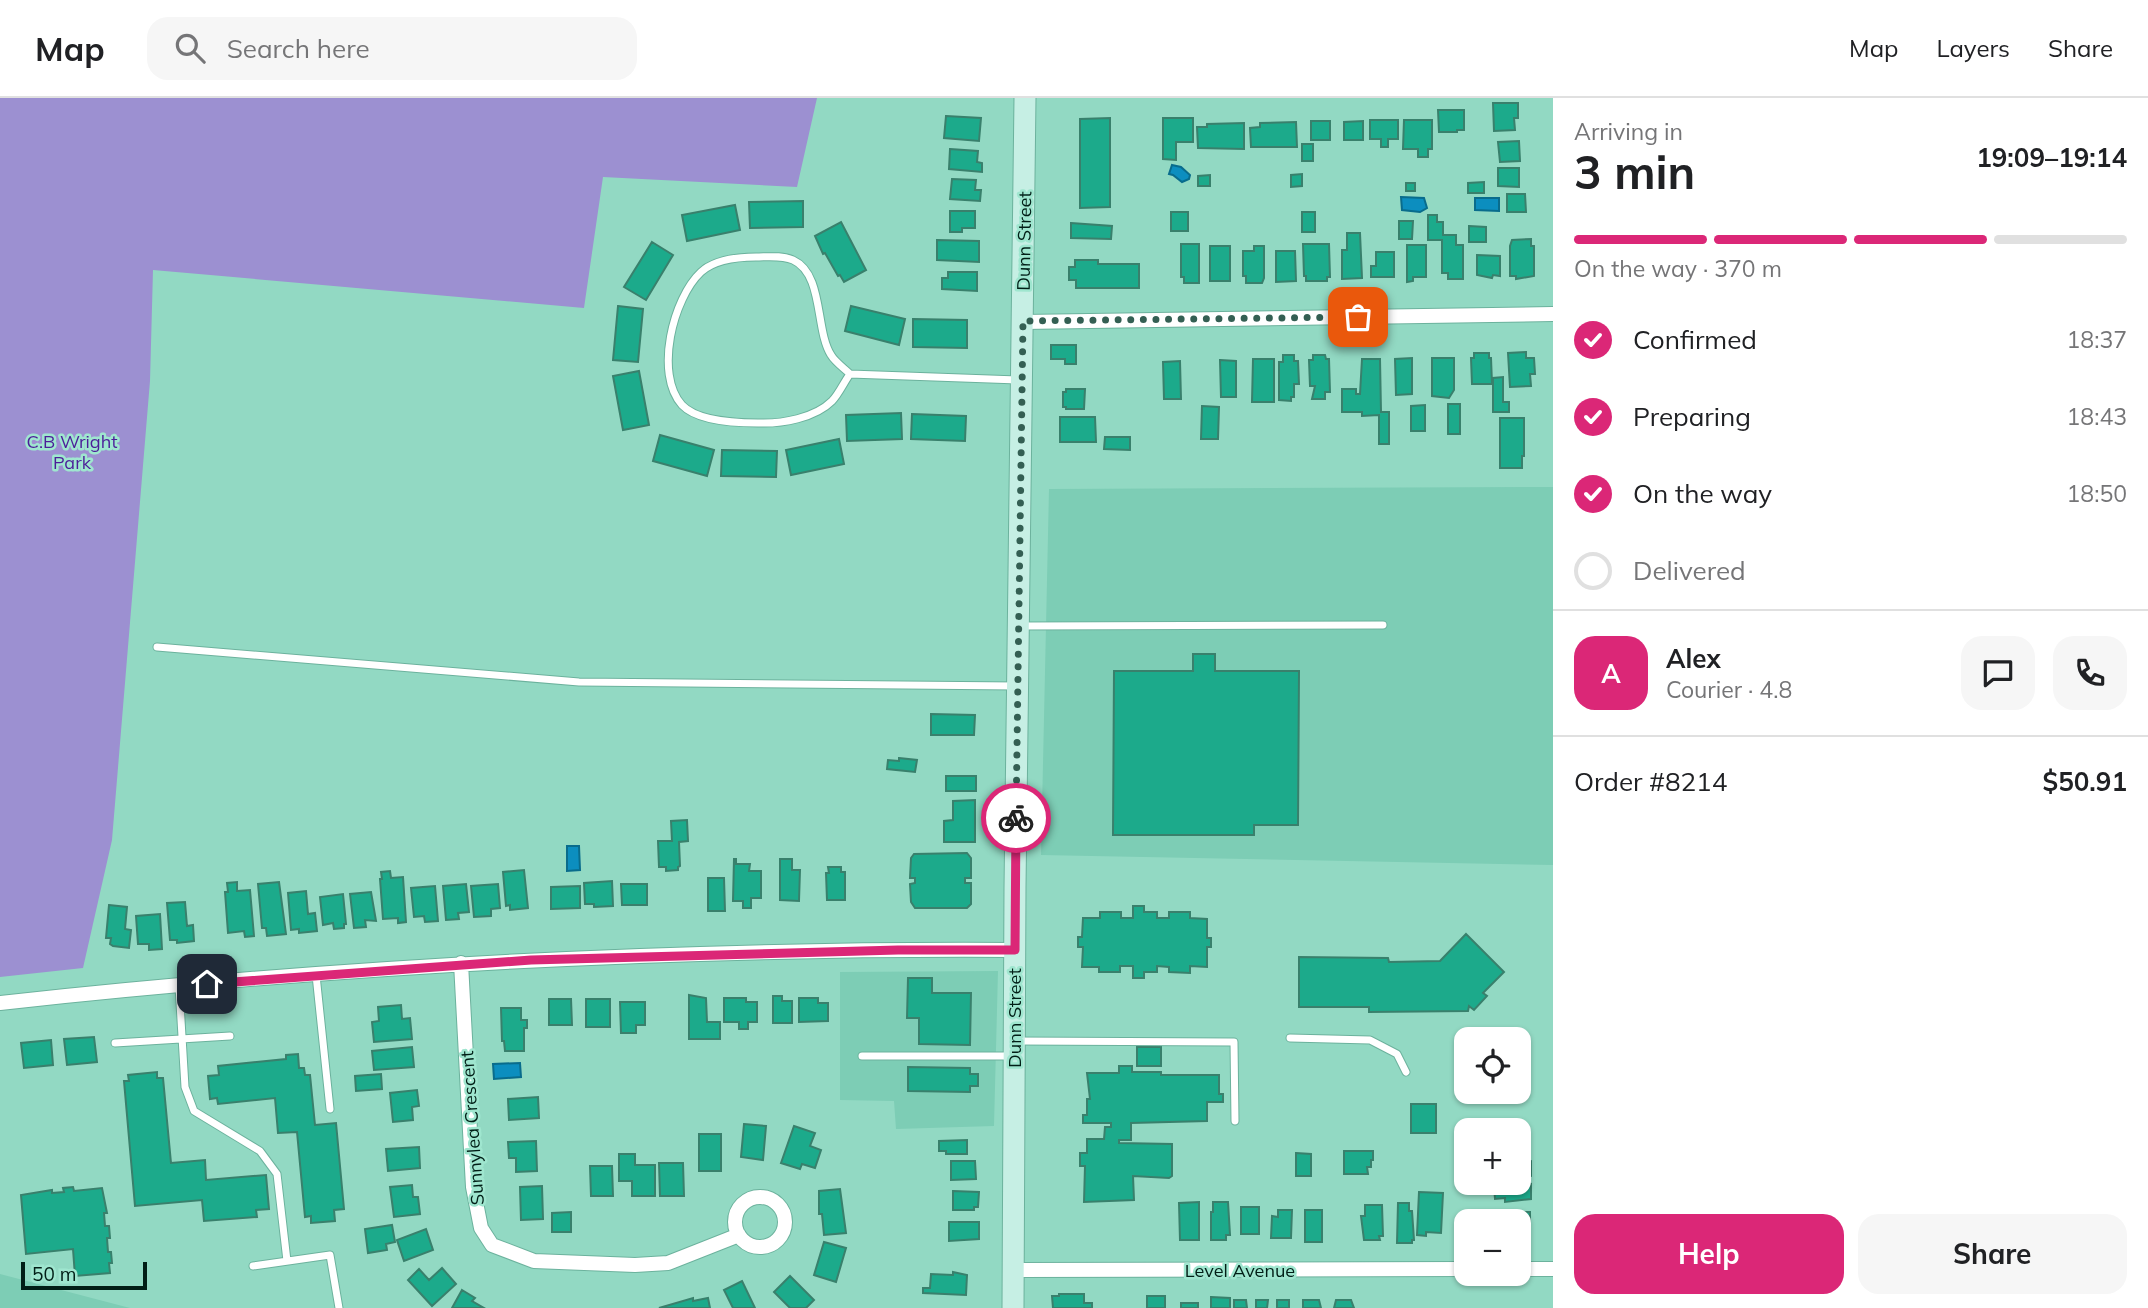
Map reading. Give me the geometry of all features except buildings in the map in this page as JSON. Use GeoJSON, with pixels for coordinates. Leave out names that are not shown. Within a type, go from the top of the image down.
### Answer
{"type":"FeatureCollection","features":[{"type":"Feature","properties":{"kind":"street","name":"Dunn Street"},"geometry":{"type":"LineString","coordinates":[[1013,1308],[1020,380],[1025,98]]}},
{"type":"Feature","properties":{"kind":"street"},"geometry":{"type":"LineString","coordinates":[[1023,321],[1553,314]]}},
{"type":"Feature","properties":{"kind":"street"},"geometry":{"type":"LineString","coordinates":[[0,1003],[461,963],[881,950],[1015,950]]}},
{"type":"Feature","properties":{"kind":"street","name":"Sunnylea Crescent"},"geometry":{"type":"LineString","coordinates":[[461,963],[472,1187],[481,1228],[492,1245],[534,1261],[668,1264],[738,1235]]}},
{"type":"Feature","properties":{"kind":"street","name":"Level Avenue"},"geometry":{"type":"LineString","coordinates":[[1013,1270],[1454,1269]]}},
{"type":"Feature","properties":{"kind":"street"},"geometry":{"type":"LineString","coordinates":[[1531,1269],[1553,1269]]}},
{"type":"Feature","properties":{"kind":"lane"},"geometry":{"type":"LineString","coordinates":[[850,374],[832,401],[805,416],[772,424],[734,422],[703,416],[682,405],[673,386],[669,361],[674,319],[685,292],[701,271],[716,263],[740,257],[779,256],[794,260],[806,271],[816,294],[830,355],[850,374],[1020,380]]}},
{"type":"Feature","properties":{"kind":"lane"},"geometry":{"type":"LineString","coordinates":[[1020,626],[1383,625]]}},
{"type":"Feature","properties":{"kind":"lane"},"geometry":{"type":"LineString","coordinates":[[157,647],[579,682],[1017,686]]}},
{"type":"Feature","properties":{"kind":"lane"},"geometry":{"type":"LineString","coordinates":[[316,975],[330,1109]]}},
{"type":"Feature","properties":{"kind":"lane"},"geometry":{"type":"LineString","coordinates":[[179,986],[184,1087],[194,1111],[260,1151],[277,1174],[287,1261]]}},
{"type":"Feature","properties":{"kind":"lane"},"geometry":{"type":"LineString","coordinates":[[115,1043],[230,1036]]}},
{"type":"Feature","properties":{"kind":"lane"},"geometry":{"type":"LineString","coordinates":[[1290,1038],[1370,1040],[1397,1054],[1406,1072]]}},
{"type":"Feature","properties":{"kind":"lane"},"geometry":{"type":"LineString","coordinates":[[862,1056],[1234,1042],[1235,1121]]}},
{"type":"Feature","properties":{"kind":"lane"},"geometry":{"type":"LineString","coordinates":[[253,1265],[330,1255],[339,1308]]}},
{"type":"Feature","properties":{"kind":"shaded area"},"geometry":{"type":"Polygon","coordinates":[[[1553,487],[1553,865],[1041,855],[1049,489],[1553,487]]]}},
{"type":"Feature","properties":{"kind":"shaded area"},"geometry":{"type":"Polygon","coordinates":[[[998,971],[994,1126],[896,1129],[894,1101],[840,1100],[840,972],[998,971]]]}},
{"type":"Feature","properties":{"kind":"shaded area"},"geometry":{"type":"Polygon","coordinates":[[[0,1274],[130,1308],[0,1308],[0,1274]]]}},
{"type":"Feature","properties":{"kind":"green space","name":"C.B Wright Park"},"geometry":{"type":"Polygon","coordinates":[[[0,98],[817,98],[797,187],[603,177],[584,308],[153,270],[150,381],[112,840],[83,968],[0,977],[0,98]]]}},
{"type":"Feature","properties":{"kind":"water"},"geometry":{"type":"Polygon","coordinates":[[[1172,165],[1181,167],[1190,175],[1189,179],[1182,182],[1169,174],[1172,165]]]}},
{"type":"Feature","properties":{"kind":"water"},"geometry":{"type":"Polygon","coordinates":[[[1401,197],[1424,198],[1427,208],[1420,212],[1402,210],[1401,197]]]}},
{"type":"Feature","properties":{"kind":"water"},"geometry":{"type":"Polygon","coordinates":[[[1475,198],[1499,198],[1499,211],[1475,210],[1475,198]]]}},
{"type":"Feature","properties":{"kind":"water"},"geometry":{"type":"Polygon","coordinates":[[[567,846],[579,846],[580,870],[567,871],[567,846]]]}},
{"type":"Feature","properties":{"kind":"water"},"geometry":{"type":"Polygon","coordinates":[[[520,1063],[521,1077],[494,1079],[493,1064],[520,1063]]]}},
{"type":"Feature","properties":{"kind":"way so far"},"geometry":{"type":"LineString","coordinates":[[1016,818],[1020,626],[1020,380],[1023,321],[1358,317]]}},
{"type":"Feature","properties":{"kind":"route"},"geometry":{"type":"LineString","coordinates":[[207,984],[461,963],[531,960],[898,950],[1015,950],[1016,818]]}}]}
